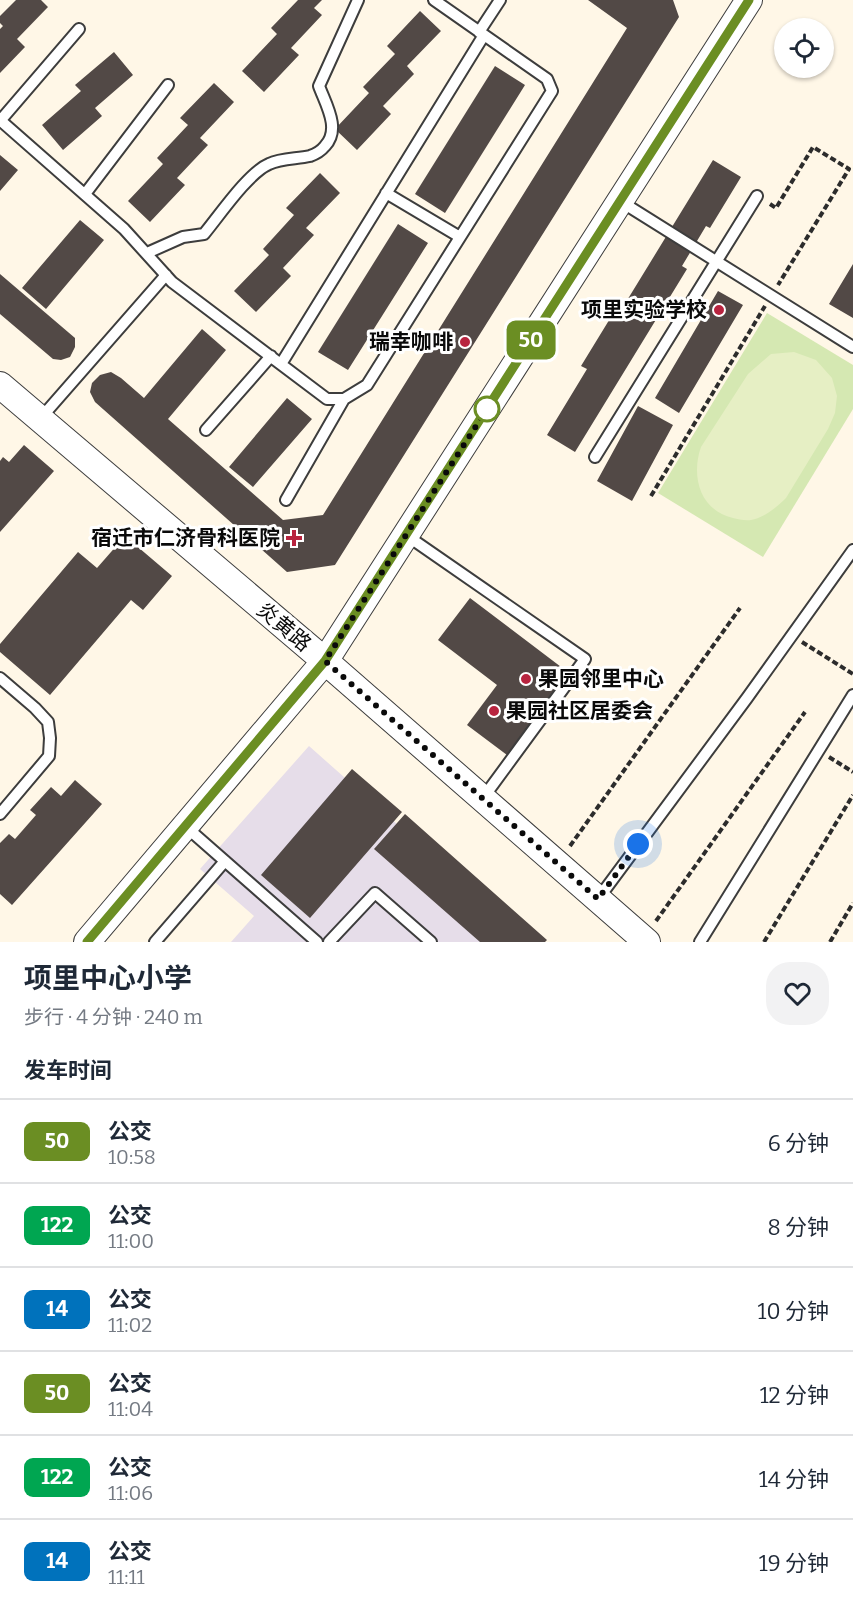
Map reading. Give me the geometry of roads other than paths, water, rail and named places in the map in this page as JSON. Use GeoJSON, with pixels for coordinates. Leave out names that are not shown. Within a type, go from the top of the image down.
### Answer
{"type":"FeatureCollection","features":[{"type":"Feature","properties":{"kind":"street"},"geometry":{"type":"LineString","coordinates":[[87,942],[325,661],[749,0]]}},
{"type":"Feature","properties":{"kind":"street","name":"炎黄路"},"geometry":{"type":"LineString","coordinates":[[2,392],[40,419],[325,661],[645,940]]}},
{"type":"Feature","properties":{"kind":"lane"},"geometry":{"type":"LineString","coordinates":[[147,253],[183,237],[204,234],[250,177],[269,163],[313,155],[329,142],[333,130],[319,86],[358,0]]}},
{"type":"Feature","properties":{"kind":"lane"},"geometry":{"type":"LineString","coordinates":[[286,500],[344,399],[367,385],[552,90],[547,80],[434,0]]}},
{"type":"Feature","properties":{"kind":"lane"},"geometry":{"type":"LineString","coordinates":[[281,364],[386,194],[500,0]]}},
{"type":"Feature","properties":{"kind":"lane"},"geometry":{"type":"LineString","coordinates":[[79,29],[0,121],[124,229],[172,282],[327,399],[344,399]]}},
{"type":"Feature","properties":{"kind":"lane"},"geometry":{"type":"LineString","coordinates":[[85,194],[168,85]]}},
{"type":"Feature","properties":{"kind":"lane"},"geometry":{"type":"LineString","coordinates":[[386,194],[460,237]]}},
{"type":"Feature","properties":{"kind":"lane"},"geometry":{"type":"LineString","coordinates":[[595,457],[757,196]]}},
{"type":"Feature","properties":{"kind":"lane"},"geometry":{"type":"LineString","coordinates":[[620,201],[853,347]]}},
{"type":"Feature","properties":{"kind":"lane"},"geometry":{"type":"LineString","coordinates":[[40,419],[166,275]]}},
{"type":"Feature","properties":{"kind":"lane"},"geometry":{"type":"LineString","coordinates":[[206,430],[271,357]]}},
{"type":"Feature","properties":{"kind":"lane"},"geometry":{"type":"LineString","coordinates":[[406,535],[585,659],[483,799]]}},
{"type":"Feature","properties":{"kind":"lane"},"geometry":{"type":"LineString","coordinates":[[598,899],[853,550]]}},
{"type":"Feature","properties":{"kind":"lane"},"geometry":{"type":"LineString","coordinates":[[0,678],[48,722],[50,738],[49,756],[0,814]]}},
{"type":"Feature","properties":{"kind":"lane"},"geometry":{"type":"LineString","coordinates":[[700,942],[853,695]]}},
{"type":"Feature","properties":{"kind":"lane"},"geometry":{"type":"LineString","coordinates":[[185,826],[317,942]]}},
{"type":"Feature","properties":{"kind":"lane"},"geometry":{"type":"LineString","coordinates":[[155,942],[225,861]]}},
{"type":"Feature","properties":{"kind":"lane"},"geometry":{"type":"LineString","coordinates":[[329,942],[375,892],[431,942]]}},
{"type":"Feature","properties":{"kind":"place","name":"项里实验学校"},"geometry":{"type":"Point","coordinates":[719,310]}},
{"type":"Feature","properties":{"kind":"place","name":"瑞幸咖啡"},"geometry":{"type":"Point","coordinates":[465,342]}},
{"type":"Feature","properties":{"kind":"place","name":"宿迁市仁济骨科医院"},"geometry":{"type":"Point","coordinates":[294,538]}},
{"type":"Feature","properties":{"kind":"place","name":"果园邻里中心"},"geometry":{"type":"Point","coordinates":[526,679]}},
{"type":"Feature","properties":{"kind":"place","name":"果园社区居委会"},"geometry":{"type":"Point","coordinates":[494,711]}}]}
